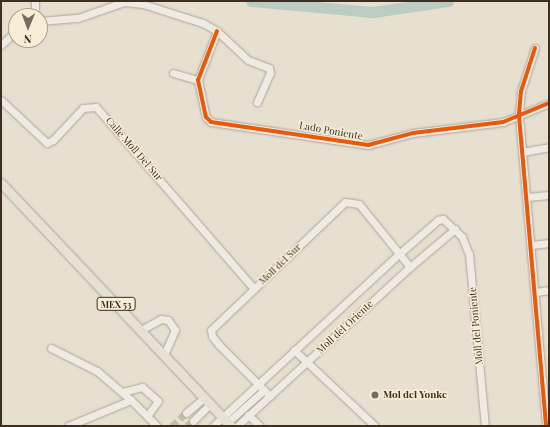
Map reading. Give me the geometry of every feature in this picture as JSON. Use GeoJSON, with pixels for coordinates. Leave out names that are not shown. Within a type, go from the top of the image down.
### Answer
{"type":"FeatureCollection","features":[{"type":"Feature","properties":{"kind":"main road","name":"MEX 53"},"geometry":{"type":"LineString","coordinates":[[1,183],[227,422]]}},
{"type":"Feature","properties":{"kind":"street"},"geometry":{"type":"LineString","coordinates":[[48,20],[78,18],[108,6],[133,3],[184,17],[217,31],[248,60],[269,68],[270,73],[257,102]]}},
{"type":"Feature","properties":{"kind":"street"},"geometry":{"type":"LineString","coordinates":[[173,73],[198,80],[217,31]]}},
{"type":"Feature","properties":{"kind":"street"},"geometry":{"type":"LineString","coordinates":[[536,48],[521,91],[519,116],[547,398],[546,426]]}},
{"type":"Feature","properties":{"kind":"street","name":"Lado Poniente"},"geometry":{"type":"LineString","coordinates":[[198,80],[206,117],[210,121],[363,146],[412,133],[489,125],[519,116]]}},
{"type":"Feature","properties":{"kind":"street","name":"Calle Moll Del Sur"},"geometry":{"type":"LineString","coordinates":[[1,100],[47,143],[53,140],[83,108],[96,107],[254,289]]}},
{"type":"Feature","properties":{"kind":"street"},"geometry":{"type":"LineString","coordinates":[[519,116],[549,103]]}},
{"type":"Feature","properties":{"kind":"street"},"geometry":{"type":"LineString","coordinates":[[522,152],[549,148]]}},
{"type":"Feature","properties":{"kind":"street"},"geometry":{"type":"LineString","coordinates":[[528,197],[549,195]]}},
{"type":"Feature","properties":{"kind":"street","name":"Moll del Sur"},"geometry":{"type":"LineString","coordinates":[[270,396],[219,346],[210,333],[213,326],[345,202],[358,204],[410,267]]}},
{"type":"Feature","properties":{"kind":"street"},"geometry":{"type":"LineString","coordinates":[[227,422],[257,383],[399,254],[439,220],[445,220],[455,229]]}},
{"type":"Feature","properties":{"kind":"street","name":"Moll del Oriente"},"geometry":{"type":"LineString","coordinates":[[237,426],[410,267],[455,229]]}},
{"type":"Feature","properties":{"kind":"street","name":"Moll del Poniente"},"geometry":{"type":"LineString","coordinates":[[455,229],[465,242],[471,267],[485,426]]}},
{"type":"Feature","properties":{"kind":"street"},"geometry":{"type":"LineString","coordinates":[[532,245],[549,243]]}},
{"type":"Feature","properties":{"kind":"street"},"geometry":{"type":"LineString","coordinates":[[536,292],[549,290]]}},
{"type":"Feature","properties":{"kind":"street"},"geometry":{"type":"LineString","coordinates":[[141,330],[161,319],[168,320],[175,330],[164,355]]}},
{"type":"Feature","properties":{"kind":"street"},"geometry":{"type":"LineString","coordinates":[[51,348],[97,371],[123,392],[148,415],[157,426]]}},
{"type":"Feature","properties":{"kind":"street"},"geometry":{"type":"LineString","coordinates":[[294,350],[375,426]]}},
{"type":"Feature","properties":{"kind":"street"},"geometry":{"type":"LineString","coordinates":[[123,392],[142,387],[158,401],[148,415]]}},
{"type":"Feature","properties":{"kind":"street"},"geometry":{"type":"LineString","coordinates":[[213,426],[227,422],[264,390]]}},
{"type":"Feature","properties":{"kind":"street"},"geometry":{"type":"LineString","coordinates":[[68,426],[131,400]]}},
{"type":"Feature","properties":{"kind":"street"},"geometry":{"type":"LineString","coordinates":[[186,413],[208,401]]}},
{"type":"Feature","properties":{"kind":"street"},"geometry":{"type":"LineString","coordinates":[[193,421],[208,401]]}},
{"type":"Feature","properties":{"kind":"street"},"geometry":{"type":"LineString","coordinates":[[248,415],[260,426]]}},
{"type":"Feature","properties":{"kind":"waterway"},"geometry":{"type":"LineString","coordinates":[[251,1],[373,12],[448,1]]}},
{"type":"Feature","properties":{"kind":"tunnel"},"geometry":{"type":"LineString","coordinates":[[172,426],[186,413]]}},
{"type":"Feature","properties":{"kind":"tunnel"},"geometry":{"type":"LineString","coordinates":[[187,426],[193,421]]}},
{"type":"Feature","properties":{"kind":"cycle path"},"geometry":{"type":"LineString","coordinates":[[217,31],[198,80],[206,117],[211,122],[368,145],[413,133],[503,122],[549,103]]}},
{"type":"Feature","properties":{"kind":"cycle path"},"geometry":{"type":"LineString","coordinates":[[535,48],[521,91],[519,116],[546,426]]}},
{"type":"Feature","properties":{"kind":"place","name":"Mol del Yonke"},"geometry":{"type":"Point","coordinates":[375,395]}}]}
